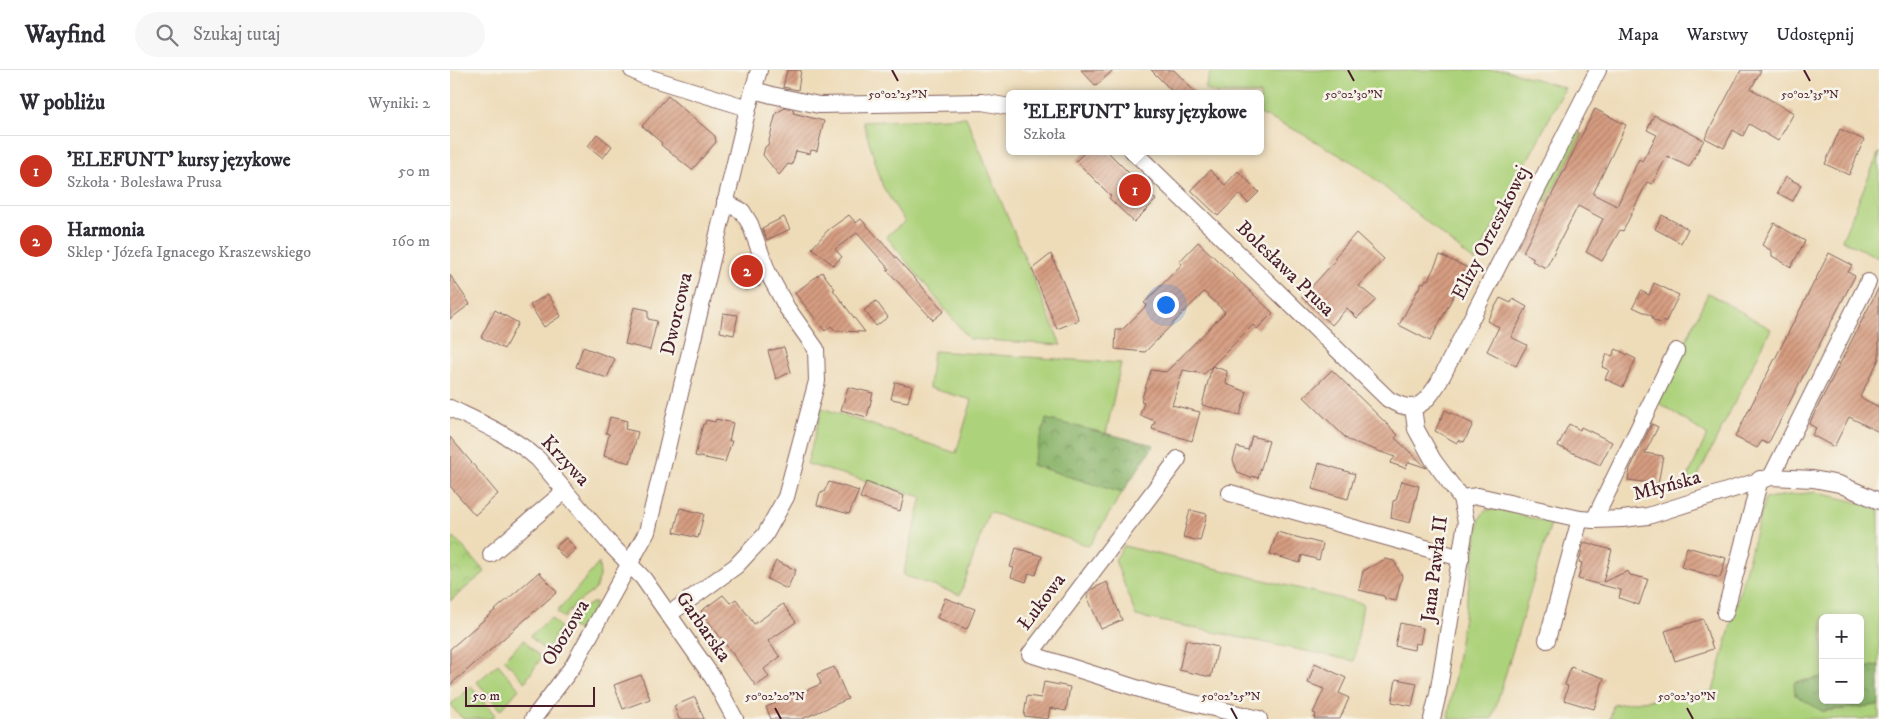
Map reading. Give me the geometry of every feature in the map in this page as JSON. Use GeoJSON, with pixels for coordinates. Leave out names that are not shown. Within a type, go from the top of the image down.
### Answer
{"type":"FeatureCollection","features":[{"type":"Feature","properties":{"kind":"street"},"geometry":{"type":"LineString","coordinates":[[632,70],[644,76],[748,108]]}},
{"type":"Feature","properties":{"kind":"street","name":"Dworcowa"},"geometry":{"type":"LineString","coordinates":[[630,566],[647,532],[725,202],[759,70]]}},
{"type":"Feature","properties":{"kind":"street","name":"Elizy Orzeszkowej"},"geometry":{"type":"LineString","coordinates":[[1413,408],[1427,400],[1439,382],[1598,70]]}},
{"type":"Feature","properties":{"kind":"street"},"geometry":{"type":"LineString","coordinates":[[754,90],[819,105],[982,102],[1006,106]]}},
{"type":"Feature","properties":{"kind":"street","name":"Bolesława Prusa"},"geometry":{"type":"LineString","coordinates":[[1137,155],[1388,399],[1404,407],[1413,408]]}},
{"type":"Feature","properties":{"kind":"street"},"geometry":{"type":"LineString","coordinates":[[668,615],[736,566],[765,535],[786,497],[817,381],[816,349],[787,308],[768,274],[750,224],[742,211],[725,202]]}},
{"type":"Feature","properties":{"kind":"street"},"geometry":{"type":"LineString","coordinates":[[1725,613],[1766,478],[1868,282]]}},
{"type":"Feature","properties":{"kind":"street"},"geometry":{"type":"LineString","coordinates":[[1547,640],[1587,520],[1676,351]]}},
{"type":"Feature","properties":{"kind":"street","name":"Krzywa"},"geometry":{"type":"LineString","coordinates":[[450,408],[496,430],[524,447],[538,459],[630,566]]}},
{"type":"Feature","properties":{"kind":"street","name":"Jana Pawła II"},"geometry":{"type":"LineString","coordinates":[[1413,408],[1416,429],[1424,445],[1461,498],[1466,522],[1432,719]]}},
{"type":"Feature","properties":{"kind":"street","name":"Łukowa"},"geometry":{"type":"LineString","coordinates":[[1178,459],[1030,654],[1152,693],[1259,719]]}},
{"type":"Feature","properties":{"kind":"street","name":"Młyńska"},"geometry":{"type":"LineString","coordinates":[[1461,498],[1478,496],[1587,520],[1648,516],[1766,478],[1814,479],[1839,484],[1879,501]]}},
{"type":"Feature","properties":{"kind":"street"},"geometry":{"type":"LineString","coordinates":[[491,554],[565,491]]}},
{"type":"Feature","properties":{"kind":"street"},"geometry":{"type":"LineString","coordinates":[[1230,493],[1461,558]]}},
{"type":"Feature","properties":{"kind":"street","name":"Garbarska"},"geometry":{"type":"LineString","coordinates":[[630,566],[643,578],[713,678],[734,719]]}},
{"type":"Feature","properties":{"kind":"street","name":"Obozowa"},"geometry":{"type":"LineString","coordinates":[[533,719],[572,666],[630,566]]}},
{"type":"Feature","properties":{"kind":"green space"},"geometry":{"type":"Polygon","coordinates":[[[1211,70],[1506,70],[1565,88],[1475,262],[1359,166],[1297,131],[1264,116],[1264,90],[1205,89],[1211,70]]]}},
{"type":"Feature","properties":{"kind":"green space"},"geometry":{"type":"Polygon","coordinates":[[[966,117],[1061,345],[969,339],[886,236],[905,222],[883,187],[863,122],[966,117]]]}},
{"type":"Feature","properties":{"kind":"green space"},"geometry":{"type":"Polygon","coordinates":[[[1575,131],[1582,134],[1546,203],[1543,195],[1575,131]]]}},
{"type":"Feature","properties":{"kind":"green space"},"geometry":{"type":"Polygon","coordinates":[[[1879,152],[1879,258],[1842,240],[1879,152]]]}},
{"type":"Feature","properties":{"kind":"green space"},"geometry":{"type":"Polygon","coordinates":[[[1708,293],[1771,329],[1696,480],[1687,479],[1707,435],[1658,402],[1708,293]]]}},
{"type":"Feature","properties":{"kind":"green space"},"geometry":{"type":"Polygon","coordinates":[[[933,351],[1121,363],[1106,434],[1046,420],[1033,465],[1122,493],[1089,546],[989,512],[960,595],[903,575],[922,497],[807,464],[822,408],[956,453],[972,400],[929,388],[933,351]]]}},
{"type":"Feature","properties":{"kind":"green space"},"geometry":{"type":"Polygon","coordinates":[[[1046,419],[1154,445],[1122,493],[1032,465],[1046,419]]]}},
{"type":"Feature","properties":{"kind":"green space"},"geometry":{"type":"Polygon","coordinates":[[[1815,492],[1865,504],[1879,510],[1879,665],[1864,668],[1864,614],[1819,614],[1819,678],[1795,682],[1822,711],[1879,705],[1879,719],[1610,719],[1613,705],[1713,691],[1765,498],[1815,492]]]}},
{"type":"Feature","properties":{"kind":"green space"},"geometry":{"type":"Polygon","coordinates":[[[1494,508],[1551,523],[1492,719],[1448,719],[1479,520],[1485,510],[1493,510],[1494,508]]]}},
{"type":"Feature","properties":{"kind":"green space"},"geometry":{"type":"Polygon","coordinates":[[[454,537],[485,572],[450,601],[450,540],[454,537]]]}},
{"type":"Feature","properties":{"kind":"green space"},"geometry":{"type":"Polygon","coordinates":[[[1124,546],[1363,604],[1354,661],[1136,616],[1115,560],[1124,546]]]}},
{"type":"Feature","properties":{"kind":"green space"},"geometry":{"type":"Polygon","coordinates":[[[599,563],[600,576],[595,590],[574,605],[564,618],[557,612],[599,563]]]}},
{"type":"Feature","properties":{"kind":"green space"},"geometry":{"type":"Polygon","coordinates":[[[596,603],[581,632],[571,626],[583,608],[596,603]]]}},
{"type":"Feature","properties":{"kind":"green space"},"geometry":{"type":"Polygon","coordinates":[[[551,618],[560,627],[546,652],[530,636],[551,618]]]}},
{"type":"Feature","properties":{"kind":"green space"},"geometry":{"type":"Polygon","coordinates":[[[524,640],[541,658],[525,682],[504,659],[524,640]]]}},
{"type":"Feature","properties":{"kind":"green space"},"geometry":{"type":"Polygon","coordinates":[[[498,664],[519,689],[501,710],[477,682],[498,664]]]}},
{"type":"Feature","properties":{"kind":"green space"},"geometry":{"type":"Polygon","coordinates":[[[1879,665],[1879,705],[1822,711],[1795,695],[1794,683],[1819,678],[1819,704],[1864,704],[1864,668],[1879,665]]]}},
{"type":"Feature","properties":{"kind":"green space"},"geometry":{"type":"Polygon","coordinates":[[[471,687],[495,715],[491,719],[463,719],[450,705],[471,687]]]}},
{"type":"Feature","properties":{"kind":"building"},"geometry":{"type":"Polygon","coordinates":[[[787,70],[801,70],[798,90],[783,87],[787,70]]]}},
{"type":"Feature","properties":{"kind":"building"},"geometry":{"type":"Polygon","coordinates":[[[1081,70],[1113,70],[1096,86],[1081,70]]]}},
{"type":"Feature","properties":{"kind":"building"},"geometry":{"type":"Polygon","coordinates":[[[1151,70],[1174,70],[1193,90],[1171,90],[1151,70]]]}},
{"type":"Feature","properties":{"kind":"building"},"geometry":{"type":"Polygon","coordinates":[[[1741,70],[1761,70],[1751,89],[1794,113],[1778,141],[1749,124],[1743,136],[1733,130],[1724,148],[1705,138],[1741,70]]]}},
{"type":"Feature","properties":{"kind":"building"},"geometry":{"type":"Polygon","coordinates":[[[668,96],[715,136],[716,142],[692,170],[661,145],[662,143],[642,126],[668,96]]]}},
{"type":"Feature","properties":{"kind":"building"},"geometry":{"type":"Polygon","coordinates":[[[785,108],[794,110],[793,113],[824,121],[817,151],[811,150],[810,154],[796,151],[792,165],[788,164],[779,175],[763,155],[765,147],[768,145],[776,113],[785,108]]]}},
{"type":"Feature","properties":{"kind":"building"},"geometry":{"type":"Polygon","coordinates":[[[1595,109],[1626,125],[1593,194],[1617,206],[1639,159],[1642,161],[1657,135],[1647,130],[1654,115],[1704,140],[1689,167],[1667,156],[1652,184],[1647,182],[1623,231],[1620,230],[1602,261],[1586,252],[1603,219],[1578,206],[1546,268],[1532,261],[1534,258],[1523,252],[1595,109]]]}},
{"type":"Feature","properties":{"kind":"building"},"geometry":{"type":"Polygon","coordinates":[[[1840,129],[1864,140],[1849,175],[1825,164],[1840,129]]]}},
{"type":"Feature","properties":{"kind":"building"},"geometry":{"type":"Polygon","coordinates":[[[597,134],[612,146],[603,158],[588,146],[597,134]]]}},
{"type":"Feature","properties":{"kind":"building"},"geometry":{"type":"Polygon","coordinates":[[[1082,155],[1111,155],[1156,200],[1134,222],[1109,198],[1111,196],[1076,161],[1082,155]]]}},
{"type":"Feature","properties":{"kind":"building"},"geometry":{"type":"Polygon","coordinates":[[[1210,170],[1225,185],[1238,171],[1259,192],[1248,203],[1239,194],[1218,216],[1191,190],[1210,170]]]}},
{"type":"Feature","properties":{"kind":"building"},"geometry":{"type":"Polygon","coordinates":[[[1786,177],[1801,185],[1793,201],[1777,193],[1786,177]]]}},
{"type":"Feature","properties":{"kind":"building"},"geometry":{"type":"Polygon","coordinates":[[[849,215],[856,223],[861,219],[944,311],[933,320],[887,270],[889,269],[857,233],[835,249],[842,257],[833,265],[812,248],[828,230],[849,215]]]}},
{"type":"Feature","properties":{"kind":"building"},"geometry":{"type":"Polygon","coordinates":[[[1662,215],[1688,229],[1681,243],[1655,229],[1662,215]]]}},
{"type":"Feature","properties":{"kind":"building"},"geometry":{"type":"Polygon","coordinates":[[[784,217],[790,229],[767,240],[762,228],[784,217]]]}},
{"type":"Feature","properties":{"kind":"building"},"geometry":{"type":"Polygon","coordinates":[[[1774,223],[1805,241],[1791,267],[1772,256],[1772,251],[1762,245],[1774,223]]]}},
{"type":"Feature","properties":{"kind":"building"},"geometry":{"type":"Polygon","coordinates":[[[1356,233],[1384,259],[1359,286],[1376,300],[1357,318],[1347,308],[1332,325],[1302,297],[1336,260],[1334,258],[1356,233]]]}},
{"type":"Feature","properties":{"kind":"building"},"geometry":{"type":"Polygon","coordinates":[[[1198,242],[1273,313],[1257,329],[1253,325],[1204,374],[1183,370],[1172,405],[1200,412],[1192,441],[1152,429],[1155,421],[1140,415],[1144,402],[1141,401],[1151,370],[1166,372],[1225,312],[1204,292],[1145,352],[1115,349],[1116,330],[1122,330],[1147,305],[1144,303],[1182,264],[1179,262],[1198,242]]]}},
{"type":"Feature","properties":{"kind":"building"},"geometry":{"type":"Polygon","coordinates":[[[1829,253],[1852,265],[1848,272],[1855,276],[1768,444],[1762,441],[1757,448],[1735,437],[1829,253]]]}},
{"type":"Feature","properties":{"kind":"building"},"geometry":{"type":"Polygon","coordinates":[[[1051,254],[1079,320],[1057,329],[1032,269],[1051,254]]]}},
{"type":"Feature","properties":{"kind":"building"},"geometry":{"type":"Polygon","coordinates":[[[1440,255],[1468,268],[1430,341],[1399,325],[1422,282],[1424,283],[1426,279],[1428,280],[1440,255]]]}},
{"type":"Feature","properties":{"kind":"building"},"geometry":{"type":"Polygon","coordinates":[[[753,260],[760,286],[745,290],[737,265],[753,260]]]}},
{"type":"Feature","properties":{"kind":"building"},"geometry":{"type":"Polygon","coordinates":[[[822,272],[835,289],[833,290],[865,332],[836,331],[831,326],[825,331],[795,293],[822,272]]]}},
{"type":"Feature","properties":{"kind":"building"},"geometry":{"type":"Polygon","coordinates":[[[450,275],[470,304],[450,319],[450,275]]]}},
{"type":"Feature","properties":{"kind":"building"},"geometry":{"type":"Polygon","coordinates":[[[1654,283],[1679,295],[1665,323],[1653,320],[1652,316],[1633,307],[1641,291],[1649,295],[1654,283]]]}},
{"type":"Feature","properties":{"kind":"building"},"geometry":{"type":"Polygon","coordinates":[[[1879,287],[1879,359],[1860,397],[1879,407],[1879,432],[1849,417],[1834,447],[1812,435],[1816,428],[1809,424],[1879,287]]]}},
{"type":"Feature","properties":{"kind":"building"},"geometry":{"type":"Polygon","coordinates":[[[548,294],[561,316],[544,327],[530,305],[548,294]]]}},
{"type":"Feature","properties":{"kind":"building"},"geometry":{"type":"Polygon","coordinates":[[[1500,298],[1511,303],[1513,299],[1527,307],[1511,337],[1527,345],[1516,366],[1487,351],[1499,327],[1487,321],[1500,298]]]}},
{"type":"Feature","properties":{"kind":"building"},"geometry":{"type":"Polygon","coordinates":[[[876,301],[888,317],[876,326],[864,310],[876,301]]]}},
{"type":"Feature","properties":{"kind":"building"},"geometry":{"type":"Polygon","coordinates":[[[634,307],[648,310],[648,319],[657,321],[650,350],[625,344],[634,307]]]}},
{"type":"Feature","properties":{"kind":"building"},"geometry":{"type":"Polygon","coordinates":[[[495,310],[518,323],[504,349],[481,337],[495,310]]]}},
{"type":"Feature","properties":{"kind":"building"},"geometry":{"type":"Polygon","coordinates":[[[723,313],[738,315],[734,335],[720,332],[723,313]]]}},
{"type":"Feature","properties":{"kind":"building"},"geometry":{"type":"Polygon","coordinates":[[[583,347],[615,359],[607,378],[576,367],[583,347]]]}},
{"type":"Feature","properties":{"kind":"building"},"geometry":{"type":"Polygon","coordinates":[[[784,347],[791,372],[776,379],[768,351],[784,347]]]}},
{"type":"Feature","properties":{"kind":"building"},"geometry":{"type":"Polygon","coordinates":[[[1616,349],[1636,359],[1623,387],[1605,379],[1609,370],[1602,367],[1607,354],[1612,356],[1616,349]]]}},
{"type":"Feature","properties":{"kind":"building"},"geometry":{"type":"Polygon","coordinates":[[[1212,366],[1227,371],[1226,384],[1247,392],[1240,415],[1202,405],[1212,366]]]}},
{"type":"Feature","properties":{"kind":"building"},"geometry":{"type":"Polygon","coordinates":[[[1332,370],[1398,435],[1395,438],[1427,468],[1409,462],[1405,468],[1390,463],[1395,457],[1348,440],[1304,397],[1332,370]]]}},
{"type":"Feature","properties":{"kind":"building"},"geometry":{"type":"Polygon","coordinates":[[[895,382],[912,386],[908,402],[891,399],[895,382]]]}},
{"type":"Feature","properties":{"kind":"building"},"geometry":{"type":"Polygon","coordinates":[[[848,387],[873,393],[867,417],[841,410],[848,387]]]}},
{"type":"Feature","properties":{"kind":"building"},"geometry":{"type":"Polygon","coordinates":[[[1445,410],[1473,424],[1464,442],[1458,440],[1457,443],[1435,431],[1445,410]]]}},
{"type":"Feature","properties":{"kind":"building"},"geometry":{"type":"Polygon","coordinates":[[[610,417],[627,421],[625,429],[638,432],[630,463],[604,456],[609,434],[606,433],[610,417]]]}},
{"type":"Feature","properties":{"kind":"building"},"geometry":{"type":"Polygon","coordinates":[[[716,419],[733,423],[729,441],[732,441],[725,462],[695,456],[703,424],[705,424],[706,420],[715,422],[716,419]]]}},
{"type":"Feature","properties":{"kind":"building"},"geometry":{"type":"Polygon","coordinates":[[[1569,424],[1580,430],[1581,427],[1612,442],[1600,465],[1558,446],[1569,424]]]}},
{"type":"Feature","properties":{"kind":"building"},"geometry":{"type":"Polygon","coordinates":[[[1652,424],[1658,427],[1645,453],[1663,456],[1658,484],[1628,480],[1630,469],[1652,424]]]}},
{"type":"Feature","properties":{"kind":"building"},"geometry":{"type":"Polygon","coordinates":[[[1252,436],[1269,441],[1258,478],[1252,476],[1251,478],[1238,473],[1233,460],[1237,447],[1248,450],[1252,436]]]}},
{"type":"Feature","properties":{"kind":"building"},"geometry":{"type":"Polygon","coordinates":[[[450,437],[498,494],[475,515],[450,486],[450,437]]]}},
{"type":"Feature","properties":{"kind":"building"},"geometry":{"type":"Polygon","coordinates":[[[1319,463],[1355,474],[1348,499],[1312,489],[1319,463]]]}},
{"type":"Feature","properties":{"kind":"building"},"geometry":{"type":"Polygon","coordinates":[[[1402,481],[1419,486],[1410,523],[1391,518],[1393,501],[1396,500],[1402,481]]]}},
{"type":"Feature","properties":{"kind":"building"},"geometry":{"type":"Polygon","coordinates":[[[829,482],[859,491],[849,514],[817,505],[820,493],[824,492],[829,482]]]}},
{"type":"Feature","properties":{"kind":"building"},"geometry":{"type":"Polygon","coordinates":[[[866,482],[904,496],[900,511],[860,498],[866,482]]]}},
{"type":"Feature","properties":{"kind":"building"},"geometry":{"type":"Polygon","coordinates":[[[680,508],[704,514],[698,538],[674,532],[680,508]]]}},
{"type":"Feature","properties":{"kind":"building"},"geometry":{"type":"Polygon","coordinates":[[[1190,510],[1207,514],[1200,541],[1183,537],[1190,510]]]}},
{"type":"Feature","properties":{"kind":"building"},"geometry":{"type":"Polygon","coordinates":[[[1277,532],[1323,544],[1319,560],[1302,555],[1300,563],[1270,554],[1277,532]]]}},
{"type":"Feature","properties":{"kind":"building"},"geometry":{"type":"Polygon","coordinates":[[[566,538],[576,549],[565,559],[555,547],[566,538]]]}},
{"type":"Feature","properties":{"kind":"building"},"geometry":{"type":"Polygon","coordinates":[[[1584,542],[1612,550],[1603,582],[1628,571],[1630,575],[1648,579],[1639,605],[1619,598],[1621,590],[1578,579],[1582,563],[1579,562],[1584,542]]]}},
{"type":"Feature","properties":{"kind":"building"},"geometry":{"type":"Polygon","coordinates":[[[1687,547],[1726,558],[1720,578],[1681,567],[1687,547]]]}},
{"type":"Feature","properties":{"kind":"building"},"geometry":{"type":"Polygon","coordinates":[[[1016,548],[1042,556],[1036,575],[1029,573],[1026,582],[1011,577],[1014,568],[1010,567],[1016,548]]]}},
{"type":"Feature","properties":{"kind":"building"},"geometry":{"type":"Polygon","coordinates":[[[1385,559],[1394,561],[1402,576],[1396,601],[1359,590],[1363,571],[1385,559]]]}},
{"type":"Feature","properties":{"kind":"building"},"geometry":{"type":"Polygon","coordinates":[[[776,561],[796,570],[787,589],[767,579],[776,561]]]}},
{"type":"Feature","properties":{"kind":"building"},"geometry":{"type":"Polygon","coordinates":[[[539,572],[557,592],[450,685],[450,649],[539,572]]]}},
{"type":"Feature","properties":{"kind":"building"},"geometry":{"type":"Polygon","coordinates":[[[1107,582],[1122,620],[1101,629],[1087,596],[1092,589],[1107,582]]]}},
{"type":"Feature","properties":{"kind":"building"},"geometry":{"type":"Polygon","coordinates":[[[723,595],[730,603],[736,599],[754,624],[783,604],[796,622],[768,641],[780,657],[764,669],[769,677],[756,686],[701,611],[723,595]]]}},
{"type":"Feature","properties":{"kind":"building"},"geometry":{"type":"Polygon","coordinates":[[[945,598],[975,609],[967,629],[937,618],[945,598]]]}},
{"type":"Feature","properties":{"kind":"building"},"geometry":{"type":"Polygon","coordinates":[[[1703,619],[1713,649],[1675,661],[1665,631],[1703,619]]]}},
{"type":"Feature","properties":{"kind":"building"},"geometry":{"type":"Polygon","coordinates":[[[1400,623],[1423,628],[1420,644],[1415,643],[1414,650],[1395,646],[1400,623]]]}},
{"type":"Feature","properties":{"kind":"building"},"geometry":{"type":"Polygon","coordinates":[[[1186,640],[1218,647],[1211,677],[1179,670],[1186,640]]]}},
{"type":"Feature","properties":{"kind":"building"},"geometry":{"type":"Polygon","coordinates":[[[1315,663],[1346,678],[1339,693],[1349,698],[1340,719],[1314,719],[1316,714],[1313,713],[1324,689],[1308,683],[1315,663]]]}},
{"type":"Feature","properties":{"kind":"building"},"geometry":{"type":"Polygon","coordinates":[[[834,667],[848,699],[802,719],[771,719],[766,707],[821,684],[817,674],[834,667]]]}},
{"type":"Feature","properties":{"kind":"building"},"geometry":{"type":"Polygon","coordinates":[[[1571,667],[1604,678],[1594,709],[1564,700],[1568,686],[1565,685],[1571,667]]]}},
{"type":"Feature","properties":{"kind":"building"},"geometry":{"type":"Polygon","coordinates":[[[641,675],[650,699],[623,709],[614,685],[641,675]]]}},
{"type":"Feature","properties":{"kind":"building"},"geometry":{"type":"Polygon","coordinates":[[[1396,679],[1417,683],[1412,706],[1392,702],[1396,679]]]}},
{"type":"Feature","properties":{"kind":"building"},"geometry":{"type":"Polygon","coordinates":[[[1044,682],[1070,687],[1066,711],[1050,708],[1048,719],[1024,716],[1027,696],[1041,698],[1044,682]]]}},
{"type":"Feature","properties":{"kind":"building"},"geometry":{"type":"Polygon","coordinates":[[[695,697],[704,719],[679,719],[674,706],[695,697]]]}},
{"type":"Feature","properties":{"kind":"place","name":"'ELEFUNT' kursy językowe"},"geometry":{"type":"Point","coordinates":[1135,190]}},
{"type":"Feature","properties":{"kind":"place","name":"Harmonia"},"geometry":{"type":"Point","coordinates":[747,271]}}]}
